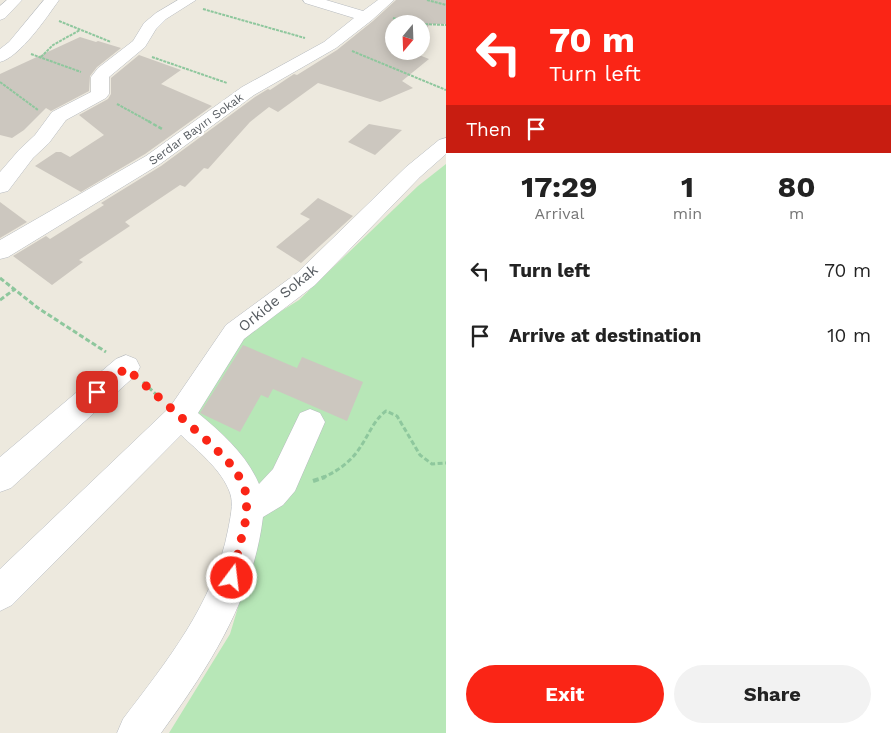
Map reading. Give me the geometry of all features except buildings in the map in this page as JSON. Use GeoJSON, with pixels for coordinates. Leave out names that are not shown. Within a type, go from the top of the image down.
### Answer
{"type":"FeatureCollection","features":[{"type":"Feature","properties":{"kind":"street"},"geometry":{"type":"LineString","coordinates":[[0,15],[15,0]]}},
{"type":"Feature","properties":{"kind":"street"},"geometry":{"type":"LineString","coordinates":[[6,53],[42,14],[52,0]]}},
{"type":"Feature","properties":{"kind":"street"},"geometry":{"type":"LineString","coordinates":[[310,0],[367,17]]}},
{"type":"Feature","properties":{"kind":"street","name":"Serdar Bayırı Sokak"},"geometry":{"type":"LineString","coordinates":[[0,252],[153,160],[248,91],[332,43],[387,0]]}},
{"type":"Feature","properties":{"kind":"street"},"geometry":{"type":"LineString","coordinates":[[0,186],[21,159],[42,140],[64,112],[100,85],[110,66],[133,50],[161,16],[186,2]]}},
{"type":"Feature","properties":{"kind":"street","name":"Orkide Sokak"},"geometry":{"type":"LineString","coordinates":[[0,593],[180,416],[235,332],[306,279],[439,149],[446,134]]}},
{"type":"Feature","properties":{"kind":"street"},"geometry":{"type":"LineString","coordinates":[[0,477],[126,368]]}},
{"type":"Feature","properties":{"kind":"street"},"geometry":{"type":"LineString","coordinates":[[180,416],[236,470],[247,495],[259,501]]}},
{"type":"Feature","properties":{"kind":"street"},"geometry":{"type":"LineString","coordinates":[[138,733],[193,657],[218,614],[232,578],[242,543],[259,501],[284,480],[310,422]]}},
{"type":"Feature","properties":{"kind":"path"},"geometry":{"type":"LineString","coordinates":[[427,0],[446,5]]}},
{"type":"Feature","properties":{"kind":"path"},"geometry":{"type":"LineString","coordinates":[[186,2],[284,32]]}},
{"type":"Feature","properties":{"kind":"path"},"geometry":{"type":"LineString","coordinates":[[42,14],[133,50],[248,91]]}},
{"type":"Feature","properties":{"kind":"path"},"geometry":{"type":"LineString","coordinates":[[430,24],[446,25]]}},
{"type":"Feature","properties":{"kind":"path"},"geometry":{"type":"LineString","coordinates":[[41,57],[53,45],[81,30]]}},
{"type":"Feature","properties":{"kind":"path"},"geometry":{"type":"LineString","coordinates":[[332,43],[446,90]]}},
{"type":"Feature","properties":{"kind":"path"},"geometry":{"type":"LineString","coordinates":[[6,53],[41,57],[100,85],[131,113],[183,139]]}},
{"type":"Feature","properties":{"kind":"path"},"geometry":{"type":"LineString","coordinates":[[0,82],[20,95],[54,124]]}},
{"type":"Feature","properties":{"kind":"path"},"geometry":{"type":"LineString","coordinates":[[0,278],[38,308],[112,356],[180,416]]}},
{"type":"Feature","properties":{"kind":"path"},"geometry":{"type":"LineString","coordinates":[[0,300],[15,290]]}},
{"type":"Feature","properties":{"kind":"path"},"geometry":{"type":"LineString","coordinates":[[259,501],[326,477],[344,467],[365,441],[378,416],[386,411],[398,416],[420,455],[432,464],[446,463]]}},
{"type":"Feature","properties":{"kind":"green space"},"geometry":{"type":"Polygon","coordinates":[[[446,164],[446,733],[169,733],[230,634],[261,531],[259,488],[194,410],[237,342],[262,323],[299,300],[418,186],[446,164]]]}},
{"type":"Feature","properties":{"kind":"route"},"geometry":{"type":"LineString","coordinates":[[97,392],[126,368],[212,445],[236,470],[247,495],[242,543],[232,578]]}}]}
